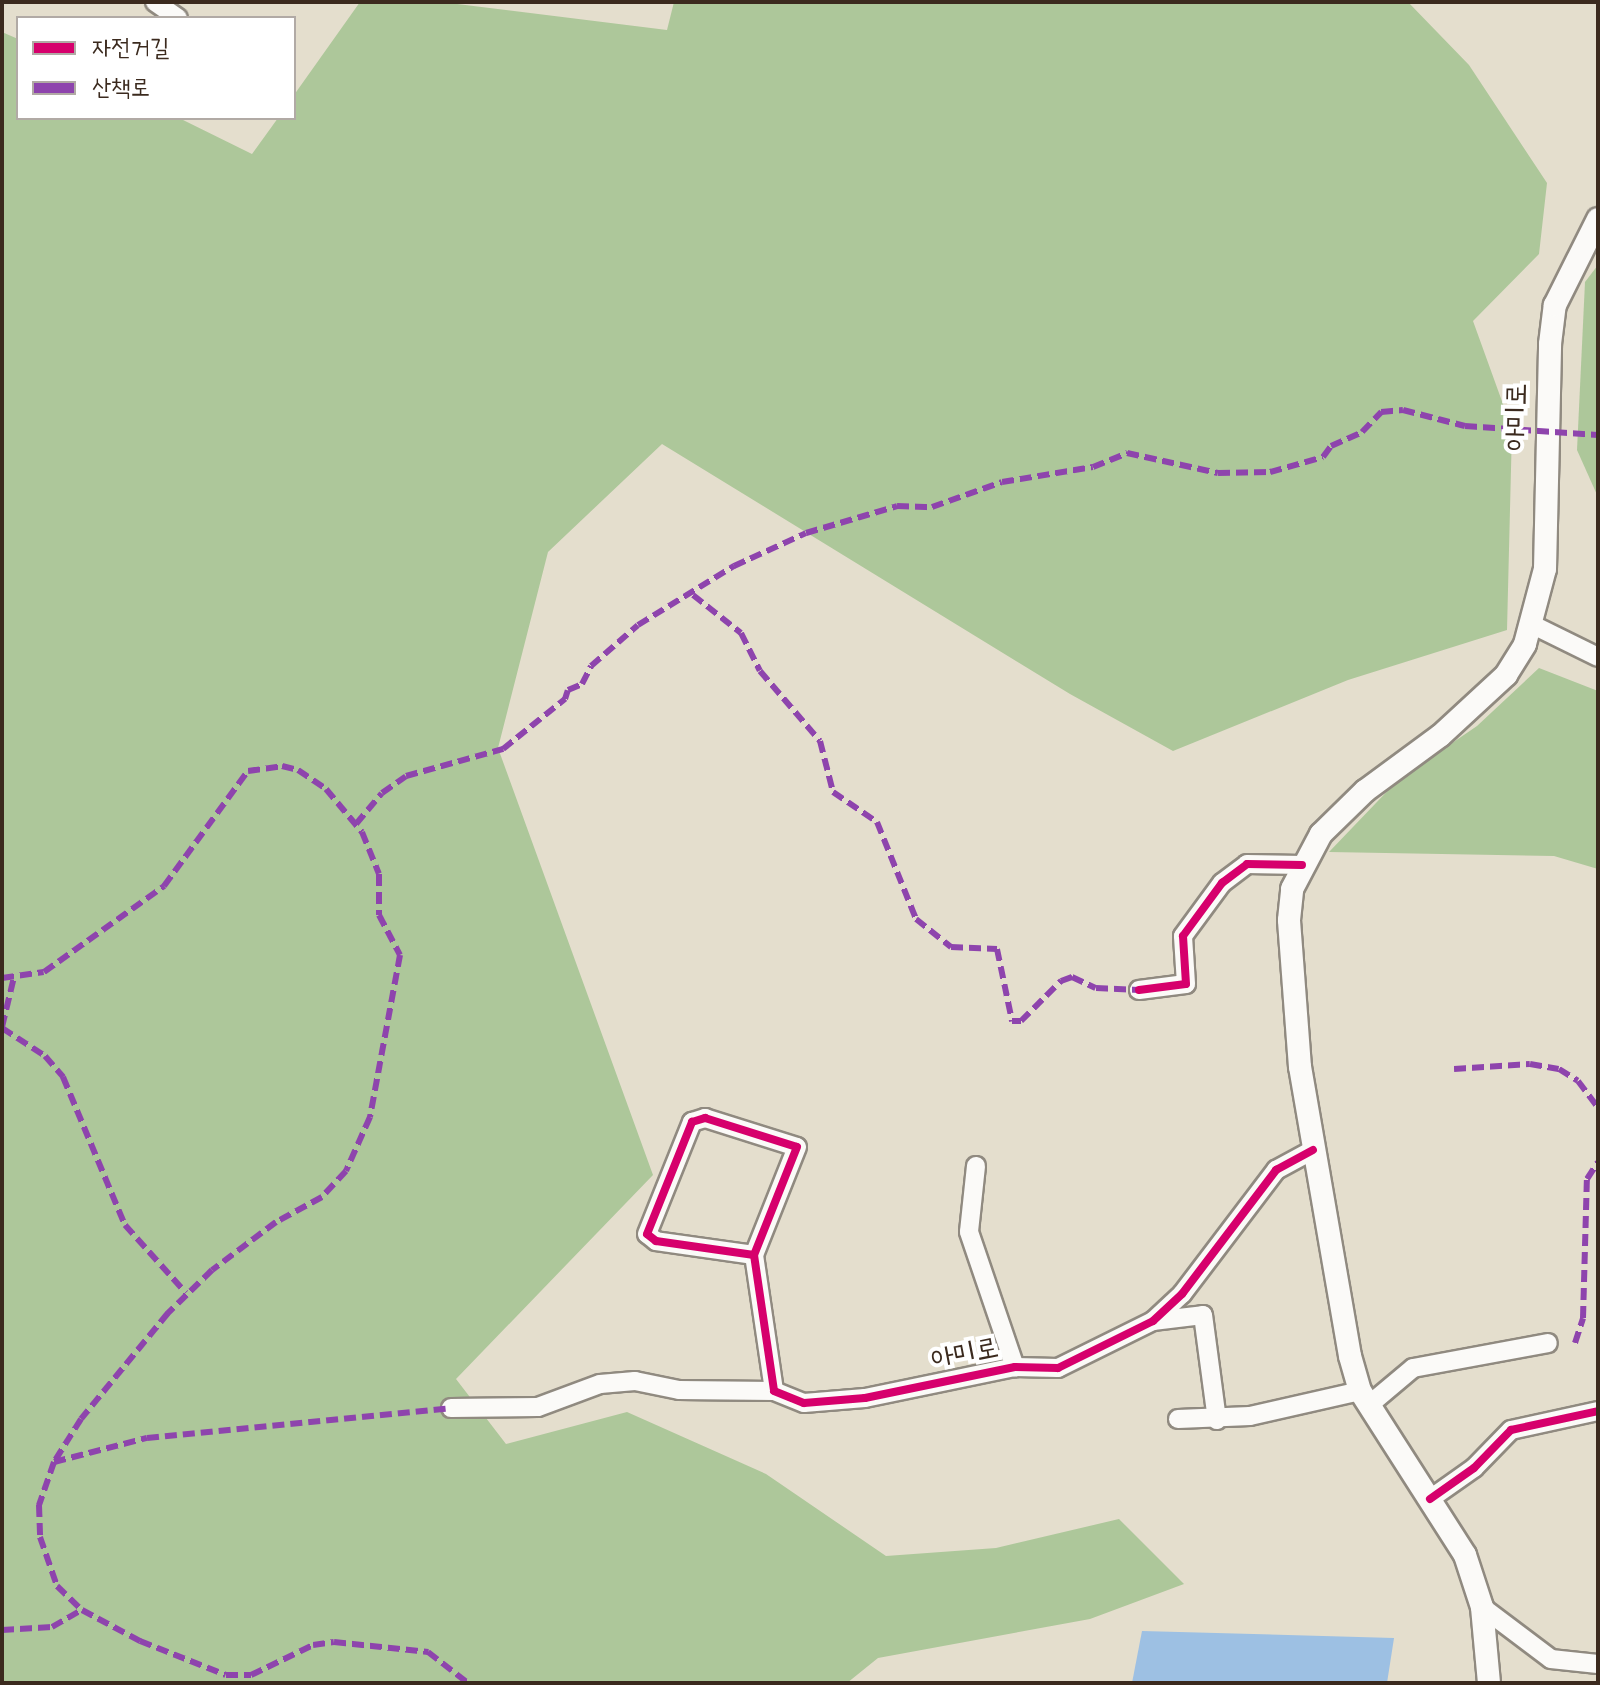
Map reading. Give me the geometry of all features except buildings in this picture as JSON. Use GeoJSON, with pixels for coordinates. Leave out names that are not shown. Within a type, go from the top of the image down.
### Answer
{"type":"FeatureCollection","features":[{"type":"Feature","properties":{"kind":"main road","name":"아미로"},"geometry":{"type":"LineString","coordinates":[[1489,1683],[1482,1607],[1465,1555],[1365,1398],[1313,1150],[1300,1067],[1289,920],[1292,889],[1321,834],[1347,808],[1440,736],[1506,675],[1533,625],[1545,569],[1550,344],[1555,305],[1598,219]]}},
{"type":"Feature","properties":{"kind":"street"},"geometry":{"type":"LineString","coordinates":[[155,2],[175,16]]}},
{"type":"Feature","properties":{"kind":"street"},"geometry":{"type":"LineString","coordinates":[[1533,625],[1598,657]]}},
{"type":"Feature","properties":{"kind":"street"},"geometry":{"type":"LineString","coordinates":[[1139,990],[1186,984],[1183,936],[1222,883],[1247,864],[1302,865]]}},
{"type":"Feature","properties":{"kind":"street"},"geometry":{"type":"LineString","coordinates":[[754,1255],[656,1241],[647,1234],[692,1122],[705,1118],[797,1147],[754,1255],[774,1391]]}},
{"type":"Feature","properties":{"kind":"street","name":"아미로"},"geometry":{"type":"LineString","coordinates":[[451,1408],[538,1407],[600,1384],[635,1381],[679,1390],[774,1391],[804,1403],[865,1398],[1015,1367],[1058,1368],[1153,1321],[1182,1294],[1276,1170],[1313,1150]]}},
{"type":"Feature","properties":{"kind":"street","name":"아미로"},"geometry":{"type":"LineString","coordinates":[[976,1166],[969,1232],[1015,1367]]}},
{"type":"Feature","properties":{"kind":"street"},"geometry":{"type":"LineString","coordinates":[[1153,1321],[1203,1315],[1217,1420]]}},
{"type":"Feature","properties":{"kind":"street"},"geometry":{"type":"LineString","coordinates":[[1178,1419],[1217,1420],[1365,1398],[1413,1368],[1548,1343]]}},
{"type":"Feature","properties":{"kind":"street"},"geometry":{"type":"LineString","coordinates":[[1430,1499],[1474,1468],[1511,1430],[1598,1411]]}},
{"type":"Feature","properties":{"kind":"street"},"geometry":{"type":"LineString","coordinates":[[1482,1607],[1551,1659],[1598,1665]]}},
{"type":"Feature","properties":{"kind":"green space"},"geometry":{"type":"Polygon","coordinates":[[[360,2],[441,2],[667,30],[674,2],[1408,2],[1469,65],[1547,183],[1539,254],[1473,321],[1512,429],[1507,630],[1348,680],[1173,751],[1070,694],[662,444],[548,552],[498,748],[653,1175],[456,1379],[506,1444],[627,1412],[766,1474],[886,1556],[996,1548],[1119,1519],[1184,1584],[1090,1619],[878,1658],[847,1683],[2,1683],[2,32],[16,38],[16,120],[183,120],[252,154],[277,120],[296,120],[296,92],[360,2]]]}},
{"type":"Feature","properties":{"kind":"green space"},"geometry":{"type":"Polygon","coordinates":[[[1598,265],[1598,497],[1577,450],[1585,282],[1598,265]]]}},
{"type":"Feature","properties":{"kind":"green space"},"geometry":{"type":"Polygon","coordinates":[[[1539,668],[1598,691],[1598,869],[1554,856],[1329,852],[1398,780],[1477,726],[1539,668]]]}},
{"type":"Feature","properties":{"kind":"water"},"geometry":{"type":"Polygon","coordinates":[[[1142,1631],[1394,1638],[1387,1683],[1132,1683],[1142,1631]]]}},
{"type":"Feature","properties":{"kind":"marked path"},"geometry":{"type":"LineString","coordinates":[[356,824],[382,793],[406,776],[503,749],[565,699],[568,690],[582,684],[591,666],[638,625],[734,566],[806,533],[897,506],[932,507],[1002,482],[1093,467],[1127,453],[1218,473],[1270,472],[1323,457],[1331,446],[1362,432],[1381,412],[1403,410],[1465,426],[1598,435]]}},
{"type":"Feature","properties":{"kind":"marked path"},"geometry":{"type":"LineString","coordinates":[[693,595],[741,633],[760,671],[820,741],[833,792],[877,822],[916,919],[951,947],[997,949],[1012,1021],[1021,1021],[1061,981],[1072,977],[1096,988],[1139,990]]}},
{"type":"Feature","properties":{"kind":"marked path"},"geometry":{"type":"LineString","coordinates":[[2,978],[44,972],[164,886],[248,771],[282,766],[298,770],[326,789],[362,832],[379,874],[379,915],[400,955],[370,1117],[346,1171],[322,1197],[276,1222],[212,1270],[168,1313],[81,1419],[54,1462],[39,1505],[40,1537],[57,1586],[82,1610],[140,1641],[226,1675],[251,1675],[313,1645],[334,1642],[428,1652],[468,1683]]}},
{"type":"Feature","properties":{"kind":"marked path"},"geometry":{"type":"LineString","coordinates":[[2,1027],[14,977]]}},
{"type":"Feature","properties":{"kind":"marked path"},"geometry":{"type":"LineString","coordinates":[[2,1028],[45,1056],[63,1077],[125,1225],[186,1293]]}},
{"type":"Feature","properties":{"kind":"marked path"},"geometry":{"type":"LineString","coordinates":[[1454,1069],[1530,1064],[1559,1069],[1578,1081],[1598,1108]]}},
{"type":"Feature","properties":{"kind":"marked path"},"geometry":{"type":"LineString","coordinates":[[1575,1343],[1583,1318],[1587,1179],[1598,1162]]}},
{"type":"Feature","properties":{"kind":"marked path"},"geometry":{"type":"LineString","coordinates":[[54,1462],[147,1438],[451,1408]]}},
{"type":"Feature","properties":{"kind":"marked path"},"geometry":{"type":"LineString","coordinates":[[2,1630],[52,1627],[82,1610]]}},
{"type":"Feature","properties":{"kind":"cycle path"},"geometry":{"type":"LineString","coordinates":[[1139,990],[1186,984],[1183,936],[1222,883],[1247,864],[1302,865]]}},
{"type":"Feature","properties":{"kind":"cycle path"},"geometry":{"type":"LineString","coordinates":[[754,1255],[656,1241],[647,1234],[692,1122],[705,1118],[797,1147],[754,1255],[774,1391],[804,1403],[865,1398],[1015,1367],[1058,1368],[1153,1321],[1182,1294],[1276,1170],[1313,1150]]}},
{"type":"Feature","properties":{"kind":"cycle path"},"geometry":{"type":"LineString","coordinates":[[1430,1499],[1474,1468],[1511,1430],[1598,1411]]}}]}
